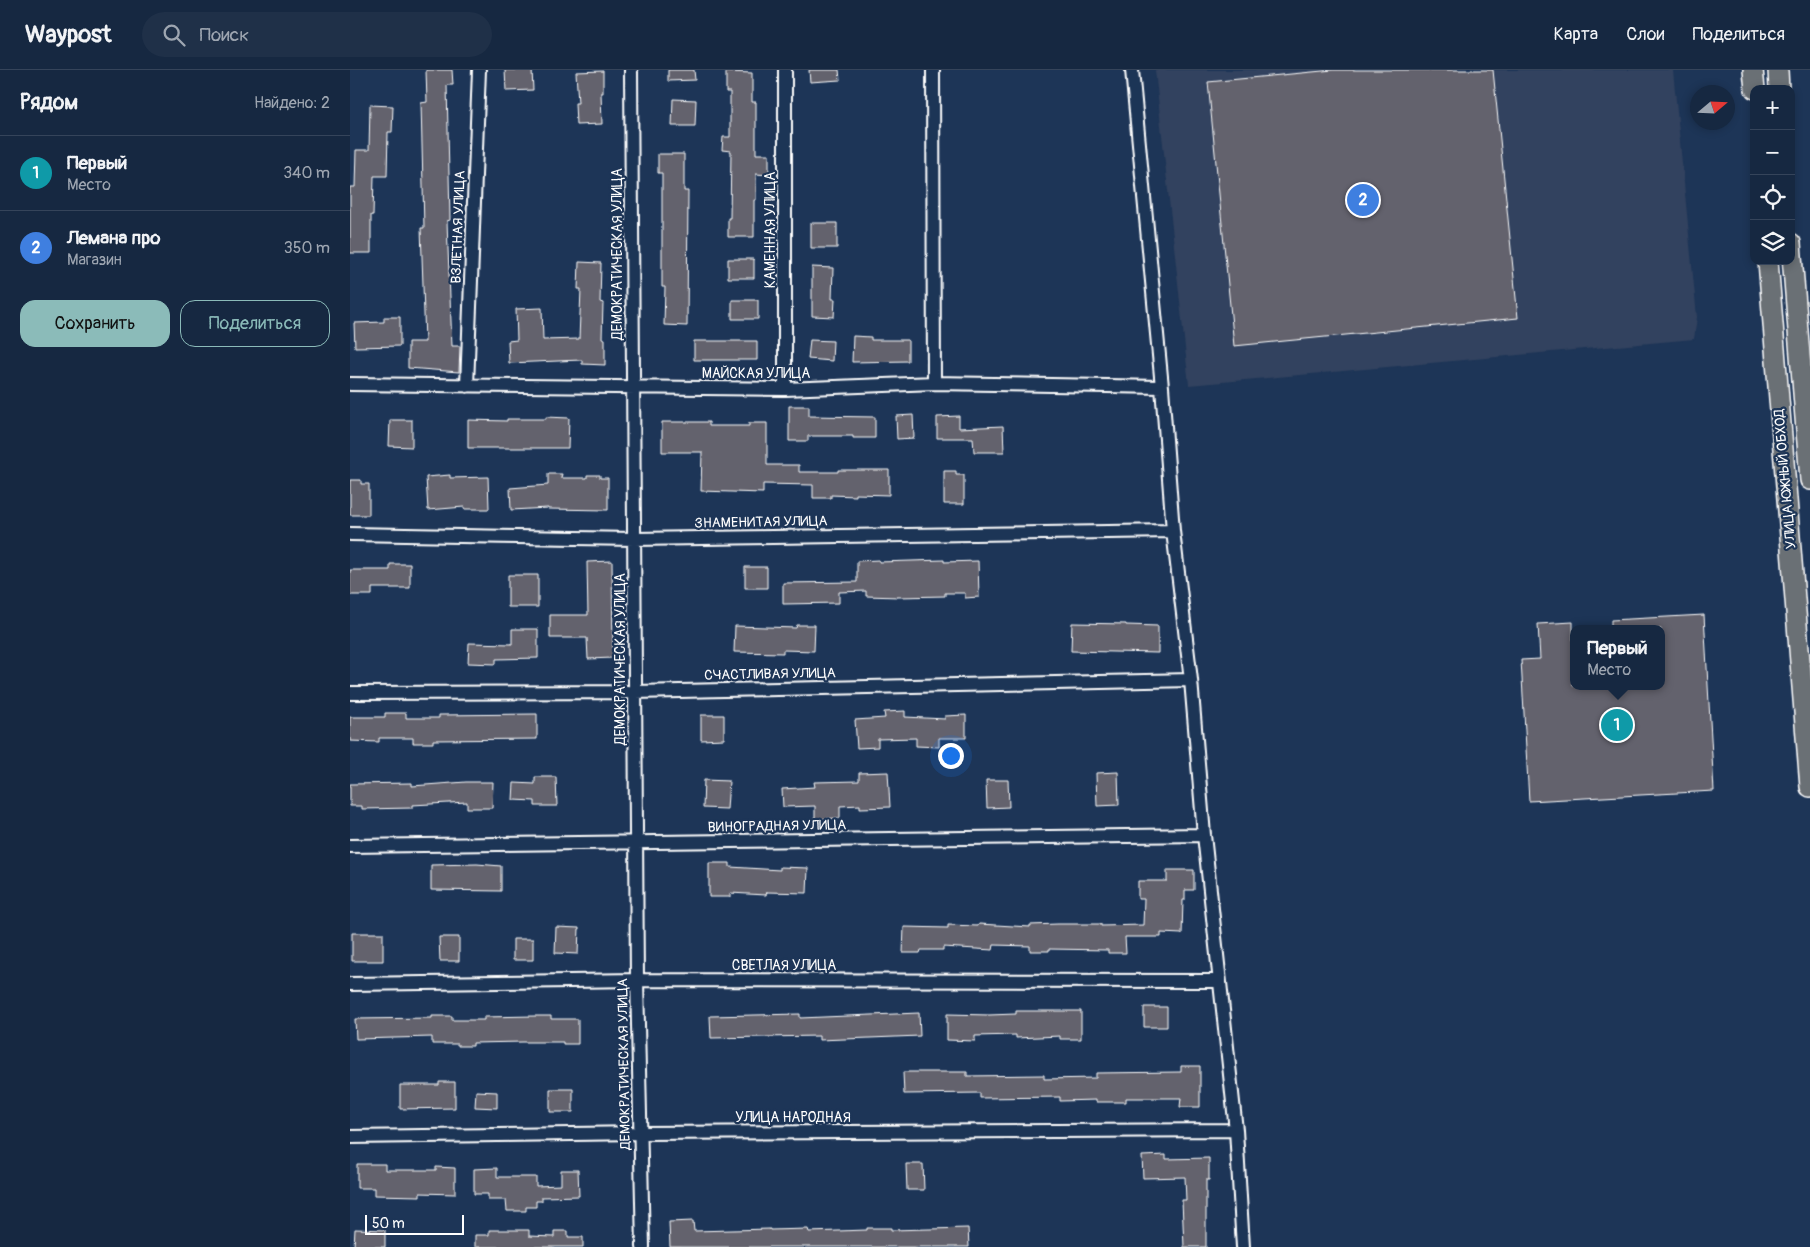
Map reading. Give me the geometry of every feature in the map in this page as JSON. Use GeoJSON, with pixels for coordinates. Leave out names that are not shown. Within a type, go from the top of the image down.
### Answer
{"type":"FeatureCollection","features":[{"type":"Feature","properties":{"kind":"main road"},"geometry":{"type":"LineString","coordinates":[[1753,70],[1755,85]]}},
{"type":"Feature","properties":{"kind":"main road"},"geometry":{"type":"LineString","coordinates":[[1778,70],[1779,85]]}},
{"type":"Feature","properties":{"kind":"main road","name":"УЛИЦА ЮЖНЫЙ ОБХОД"},"geometry":{"type":"LineString","coordinates":[[1768,265],[1810,787]]}},
{"type":"Feature","properties":{"kind":"main road","name":"УЛИЦА ЮЖНЫЙ ОБХОД"},"geometry":{"type":"LineString","coordinates":[[1793,265],[1810,480]]}},
{"type":"Feature","properties":{"kind":"street","name":"ВЗЛЕТНАЯ УЛИЦА"},"geometry":{"type":"LineString","coordinates":[[467,386],[479,70]]}},
{"type":"Feature","properties":{"kind":"street","name":"ДЕМОКРАТИЧЕСКАЯ УЛИЦА"},"geometry":{"type":"LineString","coordinates":[[631,70],[637,980],[644,1247]]}},
{"type":"Feature","properties":{"kind":"street","name":"КАМЕННАЯ УЛИЦА"},"geometry":{"type":"LineString","coordinates":[[785,389],[786,70]]}},
{"type":"Feature","properties":{"kind":"street"},"geometry":{"type":"LineString","coordinates":[[933,70],[934,384]]}},
{"type":"Feature","properties":{"kind":"street"},"geometry":{"type":"LineString","coordinates":[[1132,70],[1162,387],[1173,531],[1191,680],[1204,835],[1236,1130],[1244,1247]]}},
{"type":"Feature","properties":{"kind":"street","name":"МАЙСКАЯ УЛИЦА"},"geometry":{"type":"LineString","coordinates":[[350,384],[785,389],[934,384],[1162,387]]}},
{"type":"Feature","properties":{"kind":"street","name":"ЗНАМЕНИТАЯ УЛИЦА"},"geometry":{"type":"LineString","coordinates":[[350,534],[634,539],[1173,531]]}},
{"type":"Feature","properties":{"kind":"street","name":"СЧАСТЛИВАЯ УЛИЦА"},"geometry":{"type":"LineString","coordinates":[[350,693],[635,692],[1191,680]]}},
{"type":"Feature","properties":{"kind":"street","name":"ВИНОГРАДНАЯ УЛИЦА"},"geometry":{"type":"LineString","coordinates":[[350,846],[1204,835]]}},
{"type":"Feature","properties":{"kind":"street","name":"СВЕТЛАЯ УЛИЦА"},"geometry":{"type":"LineString","coordinates":[[350,984],[637,980],[1219,981]]}},
{"type":"Feature","properties":{"kind":"street","name":"УЛИЦА НАРОДНАЯ"},"geometry":{"type":"LineString","coordinates":[[350,1137],[641,1133],[1236,1130]]}},
{"type":"Feature","properties":{"kind":"shaded area"},"geometry":{"type":"Polygon","coordinates":[[[1155,70],[1673,70],[1697,317],[1694,339],[1189,385],[1155,70]]]}},
{"type":"Feature","properties":{"kind":"building"},"geometry":{"type":"Polygon","coordinates":[[[426,70],[452,70],[453,85],[447,85],[450,220],[447,221],[452,346],[460,346],[459,372],[408,368],[408,342],[425,342],[421,228],[424,228],[421,103],[427,102],[426,70]]]}},
{"type":"Feature","properties":{"kind":"building"},"geometry":{"type":"Polygon","coordinates":[[[505,70],[532,70],[533,90],[506,91],[505,70]]]}},
{"type":"Feature","properties":{"kind":"building"},"geometry":{"type":"Polygon","coordinates":[[[668,70],[694,70],[695,80],[668,81],[668,70]]]}},
{"type":"Feature","properties":{"kind":"building"},"geometry":{"type":"Polygon","coordinates":[[[809,70],[839,70],[840,80],[810,82],[809,70]]]}},
{"type":"Feature","properties":{"kind":"building"},"geometry":{"type":"Polygon","coordinates":[[[1333,70],[1493,70],[1518,318],[1234,346],[1208,82],[1333,70]]]}},
{"type":"Feature","properties":{"kind":"building"},"geometry":{"type":"Polygon","coordinates":[[[603,71],[603,93],[601,93],[602,124],[576,125],[575,103],[578,103],[576,72],[603,71]]]}},
{"type":"Feature","properties":{"kind":"building"},"geometry":{"type":"Polygon","coordinates":[[[726,72],[752,73],[752,102],[756,102],[756,154],[769,154],[769,175],[756,174],[754,237],[728,237],[731,151],[722,150],[723,137],[730,137],[730,92],[726,92],[726,72]]]}},
{"type":"Feature","properties":{"kind":"building"},"geometry":{"type":"Polygon","coordinates":[[[673,99],[696,100],[695,126],[672,126],[673,99]]]}},
{"type":"Feature","properties":{"kind":"building"},"geometry":{"type":"Polygon","coordinates":[[[370,105],[393,106],[392,132],[388,132],[387,176],[374,176],[371,253],[350,253],[350,187],[355,187],[356,150],[369,150],[370,105]]]}},
{"type":"Feature","properties":{"kind":"building"},"geometry":{"type":"Polygon","coordinates":[[[658,154],[684,154],[684,191],[688,191],[687,326],[664,325],[662,173],[658,173],[658,154]]]}},
{"type":"Feature","properties":{"kind":"building"},"geometry":{"type":"Polygon","coordinates":[[[811,223],[837,223],[837,248],[811,248],[811,223]]]}},
{"type":"Feature","properties":{"kind":"building"},"geometry":{"type":"Polygon","coordinates":[[[728,259],[754,259],[754,278],[728,278],[728,259]]]}},
{"type":"Feature","properties":{"kind":"building"},"geometry":{"type":"Polygon","coordinates":[[[579,262],[601,263],[600,302],[603,303],[602,338],[605,339],[605,365],[582,364],[582,360],[509,363],[508,341],[517,340],[516,309],[542,308],[543,340],[579,339],[581,289],[578,289],[579,262]]]}},
{"type":"Feature","properties":{"kind":"building"},"geometry":{"type":"Polygon","coordinates":[[[812,267],[833,268],[832,299],[835,299],[834,317],[812,316],[812,267]]]}},
{"type":"Feature","properties":{"kind":"building"},"geometry":{"type":"Polygon","coordinates":[[[732,300],[758,300],[758,319],[732,319],[732,300]]]}},
{"type":"Feature","properties":{"kind":"building"},"geometry":{"type":"Polygon","coordinates":[[[384,317],[400,317],[400,346],[355,347],[354,323],[384,322],[384,317]]]}},
{"type":"Feature","properties":{"kind":"building"},"geometry":{"type":"Polygon","coordinates":[[[853,336],[871,337],[871,340],[908,340],[908,361],[852,362],[853,336]]]}},
{"type":"Feature","properties":{"kind":"building"},"geometry":{"type":"Polygon","coordinates":[[[810,340],[833,341],[832,361],[808,359],[810,340]]]}},
{"type":"Feature","properties":{"kind":"building"},"geometry":{"type":"Polygon","coordinates":[[[694,341],[757,341],[757,360],[694,360],[694,341]]]}},
{"type":"Feature","properties":{"kind":"building"},"geometry":{"type":"Polygon","coordinates":[[[789,406],[809,406],[809,416],[875,417],[875,438],[808,436],[808,441],[789,441],[789,406]]]}},
{"type":"Feature","properties":{"kind":"building"},"geometry":{"type":"Polygon","coordinates":[[[913,415],[914,438],[897,439],[896,416],[913,415]]]}},
{"type":"Feature","properties":{"kind":"building"},"geometry":{"type":"Polygon","coordinates":[[[959,416],[959,428],[1003,426],[1004,452],[974,452],[973,438],[937,438],[937,417],[959,416]]]}},
{"type":"Feature","properties":{"kind":"building"},"geometry":{"type":"Polygon","coordinates":[[[546,417],[569,418],[568,448],[468,448],[468,420],[507,421],[507,419],[546,419],[546,417]]]}},
{"type":"Feature","properties":{"kind":"building"},"geometry":{"type":"Polygon","coordinates":[[[390,420],[412,420],[412,447],[389,446],[390,420]]]}},
{"type":"Feature","properties":{"kind":"building"},"geometry":{"type":"Polygon","coordinates":[[[662,422],[709,422],[709,426],[749,426],[749,423],[767,423],[767,465],[799,465],[799,472],[889,470],[889,495],[856,494],[856,496],[831,495],[831,498],[813,498],[813,485],[763,484],[763,493],[701,491],[702,452],[662,452],[662,422]]]}},
{"type":"Feature","properties":{"kind":"building"},"geometry":{"type":"Polygon","coordinates":[[[944,471],[956,471],[956,475],[964,475],[964,504],[944,504],[944,471]]]}},
{"type":"Feature","properties":{"kind":"building"},"geometry":{"type":"Polygon","coordinates":[[[548,474],[562,474],[561,478],[587,478],[587,475],[600,475],[600,478],[608,478],[608,510],[548,508],[511,510],[510,488],[548,485],[548,474]]]}},
{"type":"Feature","properties":{"kind":"building"},"geometry":{"type":"Polygon","coordinates":[[[450,475],[450,478],[488,477],[489,509],[464,509],[464,507],[428,510],[426,477],[450,475]]]}},
{"type":"Feature","properties":{"kind":"building"},"geometry":{"type":"Polygon","coordinates":[[[350,480],[361,480],[361,484],[369,484],[369,515],[350,515],[350,480]]]}},
{"type":"Feature","properties":{"kind":"building"},"geometry":{"type":"Polygon","coordinates":[[[879,560],[879,562],[978,561],[979,597],[965,598],[965,593],[945,593],[945,596],[866,596],[866,591],[839,592],[839,603],[783,604],[783,583],[857,582],[857,561],[879,560]]]}},
{"type":"Feature","properties":{"kind":"building"},"geometry":{"type":"Polygon","coordinates":[[[612,561],[613,658],[588,659],[587,638],[550,638],[550,615],[588,615],[587,562],[612,561]]]}},
{"type":"Feature","properties":{"kind":"building"},"geometry":{"type":"Polygon","coordinates":[[[390,564],[410,564],[410,588],[372,588],[372,595],[350,595],[350,570],[390,570],[390,564]]]}},
{"type":"Feature","properties":{"kind":"building"},"geometry":{"type":"Polygon","coordinates":[[[745,567],[767,567],[767,588],[745,588],[745,567]]]}},
{"type":"Feature","properties":{"kind":"building"},"geometry":{"type":"Polygon","coordinates":[[[508,575],[538,575],[538,607],[508,607],[508,575]]]}},
{"type":"Feature","properties":{"kind":"building"},"geometry":{"type":"Polygon","coordinates":[[[1704,615],[1714,791],[1529,801],[1521,660],[1540,659],[1538,624],[1573,622],[1573,625],[1570,625],[1570,690],[1665,690],[1665,625],[1611,625],[1611,620],[1704,615]]]}},
{"type":"Feature","properties":{"kind":"building"},"geometry":{"type":"Polygon","coordinates":[[[1072,623],[1158,626],[1158,653],[1071,651],[1072,623]]]}},
{"type":"Feature","properties":{"kind":"building"},"geometry":{"type":"Polygon","coordinates":[[[797,625],[815,625],[814,651],[783,650],[783,653],[734,652],[735,626],[796,628],[797,625]]]}},
{"type":"Feature","properties":{"kind":"building"},"geometry":{"type":"Polygon","coordinates":[[[512,629],[538,629],[538,658],[496,659],[496,664],[468,663],[469,643],[512,644],[512,629]]]}},
{"type":"Feature","properties":{"kind":"building"},"geometry":{"type":"Polygon","coordinates":[[[905,711],[905,717],[945,719],[945,716],[966,715],[966,738],[939,738],[939,747],[916,746],[916,738],[878,739],[878,747],[857,748],[855,720],[885,718],[884,712],[905,711]]]}},
{"type":"Feature","properties":{"kind":"building"},"geometry":{"type":"Polygon","coordinates":[[[385,713],[406,713],[406,718],[439,718],[439,715],[537,714],[537,739],[433,740],[433,743],[413,743],[413,738],[379,738],[379,742],[350,741],[350,717],[385,717],[385,713]]]}},
{"type":"Feature","properties":{"kind":"building"},"geometry":{"type":"Polygon","coordinates":[[[701,715],[724,715],[724,739],[701,740],[701,715]]]}},
{"type":"Feature","properties":{"kind":"building"},"geometry":{"type":"Polygon","coordinates":[[[888,772],[890,807],[860,808],[860,805],[840,806],[840,818],[815,819],[815,806],[783,807],[782,789],[815,787],[814,782],[859,781],[859,773],[888,772]]]}},
{"type":"Feature","properties":{"kind":"building"},"geometry":{"type":"Polygon","coordinates":[[[1118,772],[1119,805],[1097,806],[1096,773],[1118,772]]]}},
{"type":"Feature","properties":{"kind":"building"},"geometry":{"type":"Polygon","coordinates":[[[535,777],[556,777],[557,806],[535,806],[535,801],[513,800],[514,783],[535,784],[535,777]]]}},
{"type":"Feature","properties":{"kind":"building"},"geometry":{"type":"Polygon","coordinates":[[[704,780],[729,781],[727,809],[703,808],[704,780]]]}},
{"type":"Feature","properties":{"kind":"building"},"geometry":{"type":"Polygon","coordinates":[[[986,780],[1008,780],[1009,807],[987,808],[986,780]]]}},
{"type":"Feature","properties":{"kind":"building"},"geometry":{"type":"Polygon","coordinates":[[[493,782],[492,808],[467,808],[467,802],[412,805],[412,808],[362,809],[362,806],[350,806],[350,784],[412,783],[412,786],[493,782]]]}},
{"type":"Feature","properties":{"kind":"building"},"geometry":{"type":"Polygon","coordinates":[[[709,863],[730,863],[730,867],[780,870],[780,867],[808,868],[807,893],[767,892],[766,895],[730,893],[730,897],[709,897],[709,863]]]}},
{"type":"Feature","properties":{"kind":"building"},"geometry":{"type":"Polygon","coordinates":[[[477,864],[501,866],[501,891],[431,890],[431,865],[477,864]]]}},
{"type":"Feature","properties":{"kind":"building"},"geometry":{"type":"Polygon","coordinates":[[[1167,870],[1194,870],[1194,890],[1185,890],[1185,900],[1183,900],[1182,934],[1161,933],[1161,937],[1125,937],[1126,953],[1108,953],[1108,950],[1049,949],[1049,951],[1030,951],[1030,946],[994,945],[993,950],[943,947],[943,950],[921,950],[920,953],[903,953],[904,927],[948,928],[948,925],[978,926],[979,924],[1030,927],[1030,925],[1058,924],[1143,925],[1144,899],[1138,899],[1138,881],[1167,881],[1167,870]]]}},
{"type":"Feature","properties":{"kind":"building"},"geometry":{"type":"Polygon","coordinates":[[[556,927],[579,928],[578,954],[555,953],[556,927]]]}},
{"type":"Feature","properties":{"kind":"building"},"geometry":{"type":"Polygon","coordinates":[[[352,933],[383,933],[383,961],[352,961],[352,933]]]}},
{"type":"Feature","properties":{"kind":"building"},"geometry":{"type":"Polygon","coordinates":[[[439,937],[459,937],[459,961],[440,961],[439,937]]]}},
{"type":"Feature","properties":{"kind":"building"},"geometry":{"type":"Polygon","coordinates":[[[513,939],[533,939],[533,960],[513,960],[513,939]]]}},
{"type":"Feature","properties":{"kind":"building"},"geometry":{"type":"Polygon","coordinates":[[[1144,1007],[1167,1007],[1167,1027],[1144,1027],[1144,1007]]]}},
{"type":"Feature","properties":{"kind":"building"},"geometry":{"type":"Polygon","coordinates":[[[1016,1011],[1081,1011],[1081,1039],[1060,1039],[1060,1036],[1016,1038],[1016,1035],[975,1036],[975,1041],[947,1040],[947,1014],[1016,1014],[1016,1011]]]}},
{"type":"Feature","properties":{"kind":"building"},"geometry":{"type":"Polygon","coordinates":[[[919,1013],[920,1036],[819,1040],[819,1036],[711,1038],[710,1016],[800,1014],[800,1018],[919,1013]]]}},
{"type":"Feature","properties":{"kind":"building"},"geometry":{"type":"Polygon","coordinates":[[[432,1016],[452,1016],[452,1020],[484,1020],[484,1017],[535,1016],[551,1016],[551,1019],[578,1019],[578,1044],[523,1042],[473,1043],[473,1046],[458,1046],[458,1044],[432,1044],[432,1037],[356,1039],[355,1019],[432,1018],[432,1016]]]}},
{"type":"Feature","properties":{"kind":"building"},"geometry":{"type":"Polygon","coordinates":[[[1181,1066],[1200,1066],[1200,1107],[1180,1107],[1181,1098],[1126,1098],[1126,1102],[1096,1102],[1096,1100],[1060,1101],[1060,1097],[980,1098],[980,1093],[904,1094],[903,1072],[967,1072],[967,1076],[1044,1075],[1044,1079],[1096,1078],[1096,1073],[1181,1072],[1181,1066]]]}},
{"type":"Feature","properties":{"kind":"building"},"geometry":{"type":"Polygon","coordinates":[[[439,1082],[455,1082],[455,1108],[400,1109],[400,1085],[439,1085],[439,1082]]]}},
{"type":"Feature","properties":{"kind":"building"},"geometry":{"type":"Polygon","coordinates":[[[550,1089],[573,1089],[573,1112],[550,1112],[550,1089]]]}},
{"type":"Feature","properties":{"kind":"building"},"geometry":{"type":"Polygon","coordinates":[[[476,1091],[497,1092],[497,1108],[475,1107],[476,1091]]]}},
{"type":"Feature","properties":{"kind":"building"},"geometry":{"type":"Polygon","coordinates":[[[1166,1155],[1166,1159],[1209,1158],[1209,1180],[1206,1180],[1206,1247],[1184,1247],[1182,1200],[1186,1200],[1185,1177],[1143,1178],[1142,1156],[1166,1155]]]}},
{"type":"Feature","properties":{"kind":"building"},"geometry":{"type":"Polygon","coordinates":[[[357,1164],[385,1164],[385,1170],[436,1170],[436,1167],[455,1168],[455,1194],[420,1193],[420,1196],[374,1195],[374,1188],[357,1188],[357,1164]]]}},
{"type":"Feature","properties":{"kind":"building"},"geometry":{"type":"Polygon","coordinates":[[[906,1164],[923,1164],[924,1190],[907,1190],[906,1164]]]}},
{"type":"Feature","properties":{"kind":"building"},"geometry":{"type":"Polygon","coordinates":[[[497,1168],[497,1177],[536,1177],[536,1186],[561,1185],[561,1170],[578,1170],[579,1196],[542,1197],[542,1201],[536,1201],[536,1207],[526,1207],[526,1211],[507,1211],[506,1200],[488,1200],[488,1194],[474,1194],[474,1169],[497,1168]]]}},
{"type":"Feature","properties":{"kind":"building"},"geometry":{"type":"Polygon","coordinates":[[[693,1221],[694,1231],[808,1229],[809,1232],[867,1230],[867,1228],[891,1228],[891,1230],[968,1228],[969,1247],[670,1247],[669,1222],[693,1221]]]}},
{"type":"Feature","properties":{"kind":"building"},"geometry":{"type":"Polygon","coordinates":[[[355,1229],[385,1230],[385,1247],[354,1247],[355,1229]]]}},
{"type":"Feature","properties":{"kind":"building"},"geometry":{"type":"Polygon","coordinates":[[[489,1230],[529,1230],[529,1236],[554,1237],[554,1231],[568,1231],[568,1237],[583,1237],[583,1247],[475,1247],[475,1235],[489,1235],[489,1230]]]}},
{"type":"Feature","properties":{"kind":"place","name":"Лемана про"},"geometry":{"type":"Point","coordinates":[1363,200]}},
{"type":"Feature","properties":{"kind":"place","name":"Первый"},"geometry":{"type":"Point","coordinates":[1617,725]}}]}
